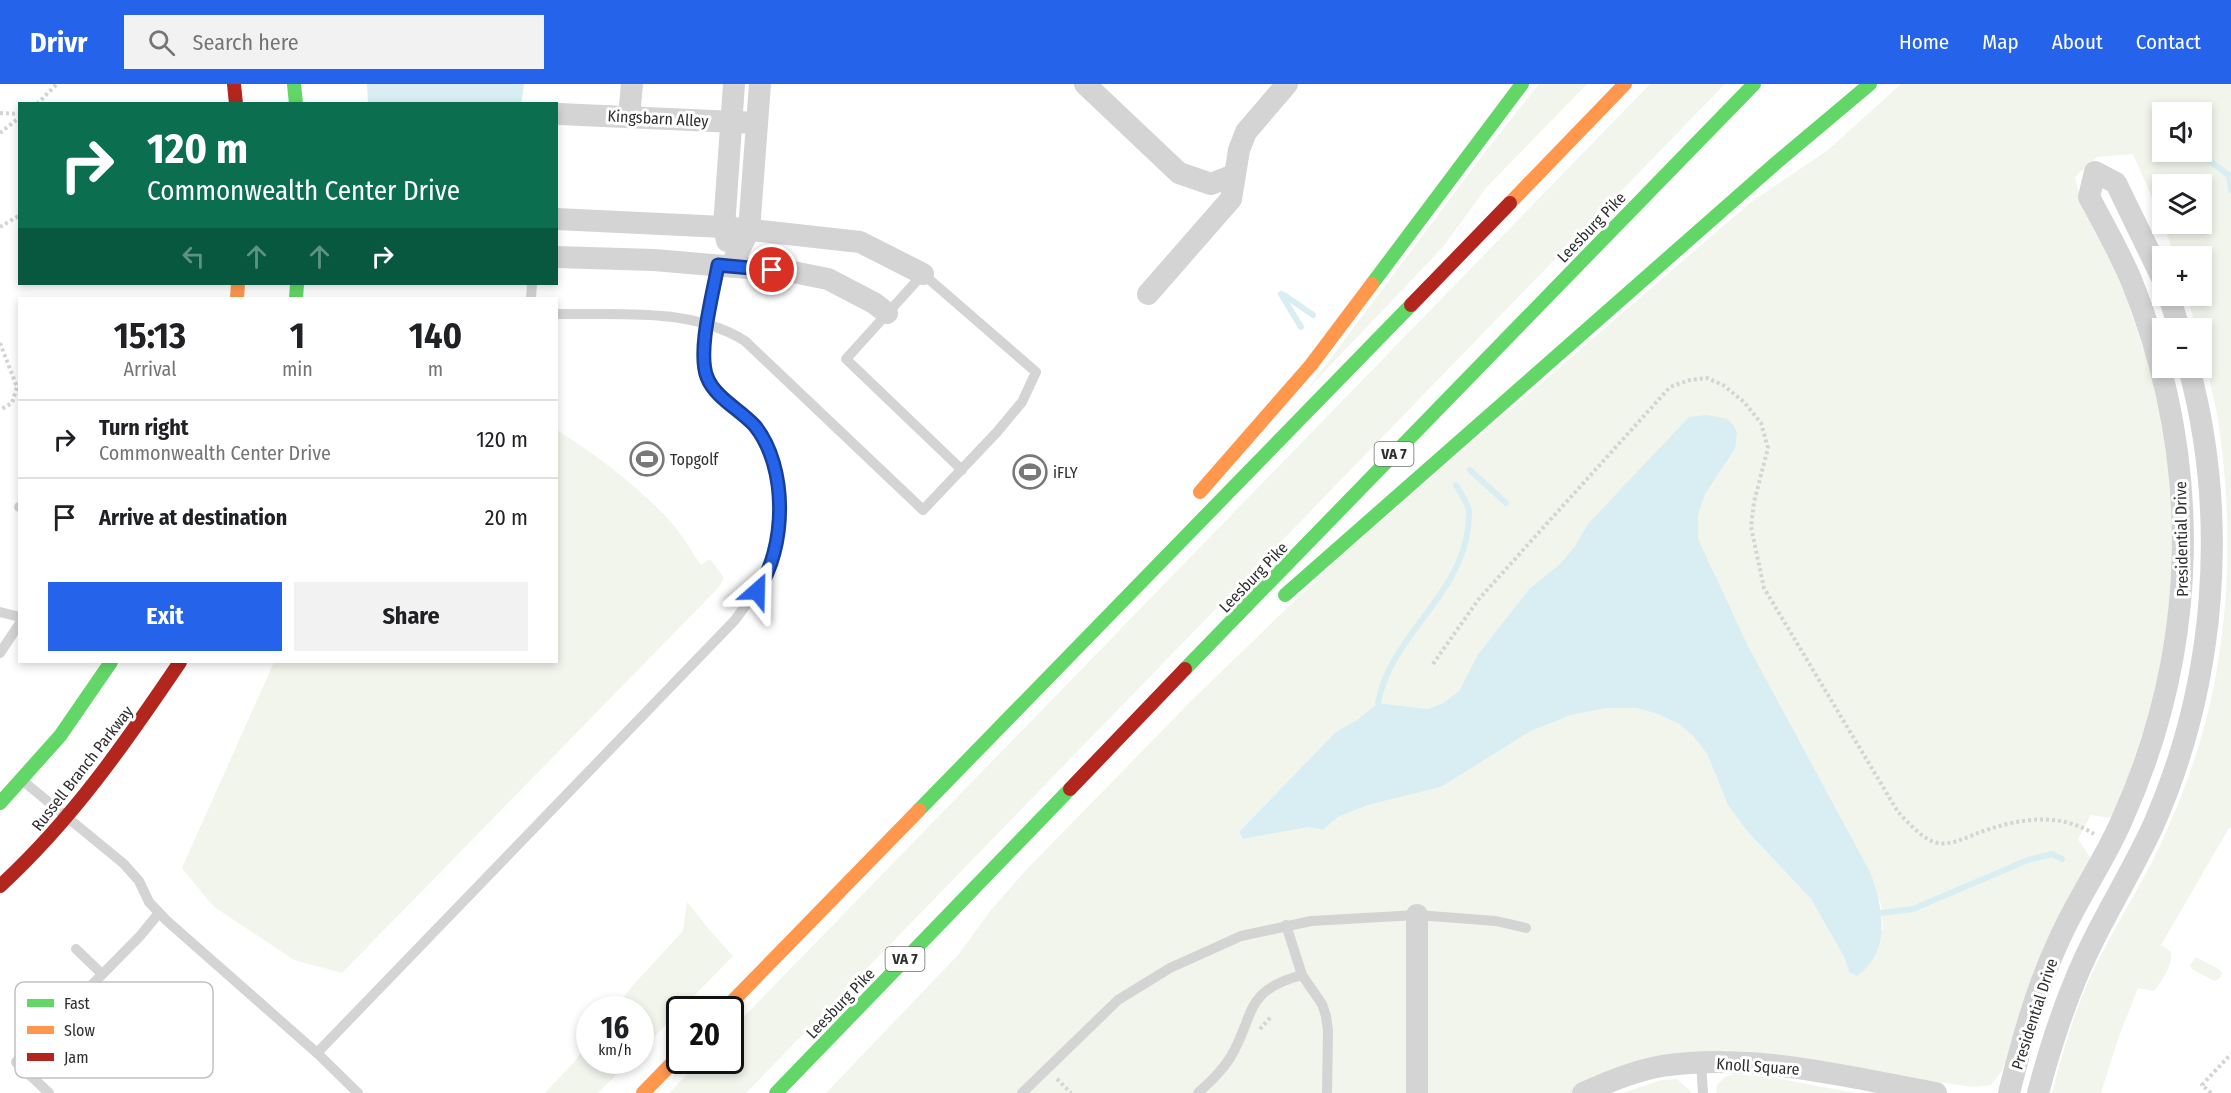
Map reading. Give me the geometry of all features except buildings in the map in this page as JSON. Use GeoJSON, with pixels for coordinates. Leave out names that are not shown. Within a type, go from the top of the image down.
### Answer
{"type":"FeatureCollection","features":[{"type":"Feature","properties":{"kind":"main road"},"geometry":{"type":"LineString","coordinates":[[234,84],[236,102]]}},
{"type":"Feature","properties":{"kind":"main road"},"geometry":{"type":"LineString","coordinates":[[294,84],[296,102]]}},
{"type":"Feature","properties":{"kind":"main road"},"geometry":{"type":"LineString","coordinates":[[1189,505],[1311,365],[1522,84]]}},
{"type":"Feature","properties":{"kind":"main road"},"geometry":{"type":"LineString","coordinates":[[738,996],[1624,84]]}},
{"type":"Feature","properties":{"kind":"main road","name":"Leesburg Pike"},"geometry":{"type":"LineString","coordinates":[[776,1093],[1754,84]]}},
{"type":"Feature","properties":{"kind":"main road"},"geometry":{"type":"LineString","coordinates":[[1276,603],[1767,171],[1870,84]]}},
{"type":"Feature","properties":{"kind":"main road"},"geometry":{"type":"LineString","coordinates":[[945,782],[1118,585]]}},
{"type":"Feature","properties":{"kind":"main road"},"geometry":{"type":"LineString","coordinates":[[1035,826],[1216,657]]}},
{"type":"Feature","properties":{"kind":"main road"},"geometry":{"type":"LineString","coordinates":[[0,803],[23,781],[75,715],[110,663]]}},
{"type":"Feature","properties":{"kind":"main road","name":"Russell Branch Parkway"},"geometry":{"type":"LineString","coordinates":[[0,886],[54,834],[67,818],[140,721],[179,663]]}},
{"type":"Feature","properties":{"kind":"main road"},"geometry":{"type":"LineString","coordinates":[[643,1093],[666,1069]]}},
{"type":"Feature","properties":{"kind":"street"},"geometry":{"type":"LineString","coordinates":[[629,117],[632,84]]}},
{"type":"Feature","properties":{"kind":"street"},"geometry":{"type":"LineString","coordinates":[[724,265],[724,227],[734,84]]}},
{"type":"Feature","properties":{"kind":"street"},"geometry":{"type":"LineString","coordinates":[[724,265],[748,230],[760,84]]}},
{"type":"Feature","properties":{"kind":"street"},"geometry":{"type":"LineString","coordinates":[[1085,84],[1179,173],[1211,184],[1234,175]]}},
{"type":"Feature","properties":{"kind":"street"},"geometry":{"type":"LineString","coordinates":[[1148,294],[1231,199],[1239,150],[1246,132],[1277,87]]}},
{"type":"Feature","properties":{"kind":"street","name":"Kingsbarn Alley"},"geometry":{"type":"LineString","coordinates":[[559,114],[757,123]]}},
{"type":"Feature","properties":{"kind":"street","name":"Presidential Drive"},"geometry":{"type":"LineString","coordinates":[[2009,1093],[2028,1020],[2042,979],[2060,938],[2110,844],[2139,778],[2166,694],[2181,607],[2184,540],[2180,473],[2174,429],[2155,347],[2132,281],[2089,197],[2095,172],[2116,183],[2152,257]]}},
{"type":"Feature","properties":{"kind":"street"},"geometry":{"type":"LineString","coordinates":[[558,219],[724,227],[860,243],[923,274]]}},
{"type":"Feature","properties":{"kind":"street"},"geometry":{"type":"LineString","coordinates":[[558,257],[724,265],[793,272],[828,279],[874,303],[887,313]]}},
{"type":"Feature","properties":{"kind":"street","name":"Presidential Drive"},"geometry":{"type":"LineString","coordinates":[[2038,1093],[2059,1021],[2075,979],[2094,939],[2137,862],[2155,821],[2171,780],[2196,695],[2209,609],[2212,520],[2203,433],[2191,378]]}},
{"type":"Feature","properties":{"kind":"street"},"geometry":{"type":"LineString","coordinates":[[1417,915],[1417,1093]]}},
{"type":"Feature","properties":{"kind":"street","name":"Knoll Square"},"geometry":{"type":"LineString","coordinates":[[1583,1093],[1633,1073],[1660,1066],[1701,1062],[1759,1063],[1910,1091],[1936,1093]]}},
{"type":"Feature","properties":{"kind":"lane"},"geometry":{"type":"LineString","coordinates":[[317,1053],[735,620],[765,580],[775,549],[778,520],[779,492],[773,459],[755,427],[708,380],[702,361],[708,324],[724,265]]}},
{"type":"Feature","properties":{"kind":"lane"},"geometry":{"type":"LineString","coordinates":[[558,314],[657,316],[689,320],[727,330],[745,340],[923,510],[962,470],[997,432],[1022,402],[1036,372],[923,274],[846,359],[962,470]]}},
{"type":"Feature","properties":{"kind":"lane"},"geometry":{"type":"LineString","coordinates":[[0,612],[18,616]]}},
{"type":"Feature","properties":{"kind":"lane"},"geometry":{"type":"LineString","coordinates":[[0,653],[18,626]]}},
{"type":"Feature","properties":{"kind":"lane"},"geometry":{"type":"LineString","coordinates":[[23,781],[124,864],[139,881],[149,902],[159,913],[317,1053],[358,1093]]}},
{"type":"Feature","properties":{"kind":"lane"},"geometry":{"type":"LineString","coordinates":[[94,982],[140,936],[159,913]]}},
{"type":"Feature","properties":{"kind":"lane"},"geometry":{"type":"LineString","coordinates":[[1022,1093],[1106,1011],[1130,991],[1170,968],[1241,936],[1286,925],[1333,918],[1417,915],[1496,921],[1526,928]]}},
{"type":"Feature","properties":{"kind":"lane"},"geometry":{"type":"LineString","coordinates":[[1286,925],[1302,975],[1322,1004],[1326,1016],[1328,1031],[1327,1093]]}},
{"type":"Feature","properties":{"kind":"lane"},"geometry":{"type":"LineString","coordinates":[[76,949],[102,974]]}},
{"type":"Feature","properties":{"kind":"lane"},"geometry":{"type":"LineString","coordinates":[[1198,1093],[1217,1075],[1231,1056],[1254,1003],[1278,984],[1302,975]]}},
{"type":"Feature","properties":{"kind":"lane"},"geometry":{"type":"LineString","coordinates":[[1701,1062],[1703,1093]]}},
{"type":"Feature","properties":{"kind":"lane"},"geometry":{"type":"LineString","coordinates":[[33,1078],[49,1093]]}},
{"type":"Feature","properties":{"kind":"path"},"geometry":{"type":"LineString","coordinates":[[39,102],[57,84]]}},
{"type":"Feature","properties":{"kind":"path"},"geometry":{"type":"LineString","coordinates":[[0,113],[18,116]]}},
{"type":"Feature","properties":{"kind":"path"},"geometry":{"type":"LineString","coordinates":[[0,133],[18,118]]}},
{"type":"Feature","properties":{"kind":"path"},"geometry":{"type":"LineString","coordinates":[[0,227],[18,216]]}},
{"type":"Feature","properties":{"kind":"path"},"geometry":{"type":"LineString","coordinates":[[0,343],[17,387],[12,403],[0,410]]}},
{"type":"Feature","properties":{"kind":"path"},"geometry":{"type":"LineString","coordinates":[[1433,664],[1478,600],[1670,387],[1690,380],[1707,378],[1723,385],[1744,402],[1761,423],[1767,448],[1754,502],[1751,528],[1764,588],[1899,812],[1917,831],[1934,842],[1952,843],[1990,829],[2036,818],[2087,829],[2110,844]]}},
{"type":"Feature","properties":{"kind":"path"},"geometry":{"type":"LineString","coordinates":[[2211,1093],[2202,1085],[2231,1054]]}},
{"type":"Feature","properties":{"kind":"path"},"geometry":{"type":"LineString","coordinates":[[1047,1069],[1071,1093]]}},
{"type":"Feature","properties":{"kind":"shaded area"},"geometry":{"type":"Polygon","coordinates":[[[367,84],[524,84],[521,102],[368,102],[367,84]]]}},
{"type":"Feature","properties":{"kind":"shaded area"},"geometry":{"type":"Polygon","coordinates":[[[1539,84],[1587,84],[1486,188],[1443,247],[1307,390],[1485,152],[1539,84]]]}},
{"type":"Feature","properties":{"kind":"shaded area"},"geometry":{"type":"Polygon","coordinates":[[[1650,84],[1725,84],[746,1093],[669,1093],[688,1074],[744,1074],[744,1017],[1650,84]]]}},
{"type":"Feature","properties":{"kind":"shaded area"},"geometry":{"type":"Polygon","coordinates":[[[1901,84],[2231,84],[2231,828],[2161,945],[2171,952],[2169,967],[2163,978],[2154,991],[2138,988],[2118,1039],[2101,1093],[2052,1093],[2075,1015],[2092,972],[2153,860],[2193,764],[2214,688],[2227,574],[2228,544],[2223,456],[2210,378],[2212,378],[2212,318],[2193,318],[2190,306],[2212,306],[2212,246],[2171,246],[2167,234],[2212,234],[2212,174],[2152,174],[2152,198],[2133,154],[2097,157],[2075,177],[2083,210],[2119,276],[2162,405],[2176,546],[2162,675],[2117,810],[2110,818],[2091,815],[2078,839],[2090,857],[2090,865],[2002,1071],[1991,1085],[1973,1087],[1770,1054],[1719,1051],[1680,1055],[1642,1064],[1570,1093],[826,1093],[958,955],[991,910],[1026,870],[1193,699],[1343,554],[1751,202],[1828,150],[1901,84]],[[1735,449],[1588,524],[1575,546],[1560,564],[1529,589],[1477,656],[1459,691],[1443,703],[1428,709],[1378,703],[1336,733],[1239,832],[1241,839],[1310,827],[1323,830],[1338,817],[1368,805],[1441,787],[1531,731],[1571,715],[1607,708],[1636,708],[1658,714],[1679,724],[1694,737],[1707,754],[1728,805],[1747,831],[1811,899],[1844,957],[1849,972],[1883,929],[1881,904],[1748,646],[1697,539],[1698,516],[1705,494],[1735,449]]]}},
{"type":"Feature","properties":{"kind":"shaded area"},"geometry":{"type":"Polygon","coordinates":[[[1707,415],[1727,419],[1737,433],[1735,449],[1705,494],[1698,516],[1698,539],[1748,646],[1871,874],[1879,901],[1882,928],[1876,954],[1868,966],[1857,976],[1849,972],[1844,957],[1811,899],[1747,831],[1728,805],[1707,754],[1694,737],[1679,724],[1658,714],[1636,708],[1607,708],[1571,715],[1531,731],[1441,787],[1368,805],[1338,817],[1323,830],[1309,827],[1242,839],[1239,832],[1336,732],[1357,720],[1378,703],[1428,709],[1443,703],[1459,691],[1477,656],[1529,589],[1560,564],[1575,546],[1588,524],[1689,417],[1707,415]]]}},
{"type":"Feature","properties":{"kind":"shaded area","name":"Topgolf"},"geometry":{"type":"Polygon","coordinates":[[[558,431],[632,484],[672,523],[701,565],[710,559],[724,578],[719,587],[342,973],[294,960],[213,906],[182,868],[274,663],[558,663],[558,431]]]}},
{"type":"Feature","properties":{"kind":"shaded area"},"geometry":{"type":"Polygon","coordinates":[[[687,902],[733,956],[694,996],[666,996],[666,1024],[654,1037],[654,996],[624,996],[683,931],[687,902]]]}},
{"type":"Feature","properties":{"kind":"shaded area"},"geometry":{"type":"Polygon","coordinates":[[[2196,957],[2220,970],[2222,974],[2219,979],[2214,981],[2192,969],[2190,965],[2196,957]]]}},
{"type":"Feature","properties":{"kind":"shaded area"},"geometry":{"type":"Polygon","coordinates":[[[575,1061],[576,1074],[617,1074],[598,1093],[545,1093],[575,1061]]]}},
{"type":"Feature","properties":{"kind":"shaded area"},"geometry":{"type":"Polygon","coordinates":[[[1734,1074],[1776,1078],[1855,1093],[1716,1093],[1717,1085],[1725,1077],[1734,1074]]]}},
{"type":"Feature","properties":{"kind":"shaded area"},"geometry":{"type":"Polygon","coordinates":[[[1677,1079],[1692,1093],[1623,1093],[1661,1080],[1677,1079]]]}},
{"type":"Feature","properties":{"kind":"waterway"},"geometry":{"type":"LineString","coordinates":[[2211,162],[2231,177]]}},
{"type":"Feature","properties":{"kind":"waterway"},"geometry":{"type":"LineString","coordinates":[[2231,175],[2229,175],[2231,190]]}},
{"type":"Feature","properties":{"kind":"waterway"},"geometry":{"type":"LineString","coordinates":[[1281,294],[1301,327]]}},
{"type":"Feature","properties":{"kind":"waterway"},"geometry":{"type":"LineString","coordinates":[[1284,295],[1313,315]]}},
{"type":"Feature","properties":{"kind":"waterway"},"geometry":{"type":"LineString","coordinates":[[1470,470],[1506,503]]}},
{"type":"Feature","properties":{"kind":"waterway"},"geometry":{"type":"LineString","coordinates":[[1378,703],[1385,679],[1396,657],[1439,596],[1462,553],[1469,512],[1456,485]]}},
{"type":"Feature","properties":{"kind":"waterway"},"geometry":{"type":"LineString","coordinates":[[1881,913],[1913,909],[2028,860],[2052,854],[2062,859]]}},
{"type":"Feature","properties":{"kind":"traffic: fast"},"geometry":{"type":"LineString","coordinates":[[294,84],[296,102]]}},
{"type":"Feature","properties":{"kind":"traffic: fast"},"geometry":{"type":"LineString","coordinates":[[1372,284],[1522,84]]}},
{"type":"Feature","properties":{"kind":"traffic: fast"},"geometry":{"type":"LineString","coordinates":[[1185,669],[1754,84]]}},
{"type":"Feature","properties":{"kind":"traffic: fast"},"geometry":{"type":"LineString","coordinates":[[1285,595],[1776,163],[1870,84]]}},
{"type":"Feature","properties":{"kind":"traffic: fast"},"geometry":{"type":"LineString","coordinates":[[296,297],[297,285]]}},
{"type":"Feature","properties":{"kind":"traffic: fast"},"geometry":{"type":"LineString","coordinates":[[919,810],[1411,305]]}},
{"type":"Feature","properties":{"kind":"traffic: fast"},"geometry":{"type":"LineString","coordinates":[[0,803],[60,736],[110,663]]}},
{"type":"Feature","properties":{"kind":"traffic: fast"},"geometry":{"type":"LineString","coordinates":[[776,1093],[1070,789]]}},
{"type":"Feature","properties":{"kind":"traffic: slow"},"geometry":{"type":"LineString","coordinates":[[1510,203],[1625,84]]}},
{"type":"Feature","properties":{"kind":"traffic: slow"},"geometry":{"type":"LineString","coordinates":[[1200,492],[1311,365],[1372,284]]}},
{"type":"Feature","properties":{"kind":"traffic: slow"},"geometry":{"type":"LineString","coordinates":[[237,297],[238,285]]}},
{"type":"Feature","properties":{"kind":"traffic: slow"},"geometry":{"type":"LineString","coordinates":[[738,996],[919,810]]}},
{"type":"Feature","properties":{"kind":"traffic: slow"},"geometry":{"type":"LineString","coordinates":[[643,1093],[666,1069]]}},
{"type":"Feature","properties":{"kind":"traffic: jam"},"geometry":{"type":"LineString","coordinates":[[234,84],[236,102]]}},
{"type":"Feature","properties":{"kind":"traffic: jam"},"geometry":{"type":"LineString","coordinates":[[1411,305],[1510,203]]}},
{"type":"Feature","properties":{"kind":"traffic: jam"},"geometry":{"type":"LineString","coordinates":[[0,886],[51,834],[97,779],[179,663]]}},
{"type":"Feature","properties":{"kind":"traffic: jam"},"geometry":{"type":"LineString","coordinates":[[1070,789],[1185,669]]}},
{"type":"Feature","properties":{"kind":"place","name":"Topgolf"},"geometry":{"type":"Point","coordinates":[647,459]}},
{"type":"Feature","properties":{"kind":"place","name":"iFLY"},"geometry":{"type":"Point","coordinates":[1030,472]}},
{"type":"Feature","properties":{"kind":"route"},"geometry":{"type":"LineString","coordinates":[[757,591],[765,580],[775,549],[779,492],[773,459],[755,427],[717,392],[708,380],[702,361],[718,265],[772,270]]}}]}
